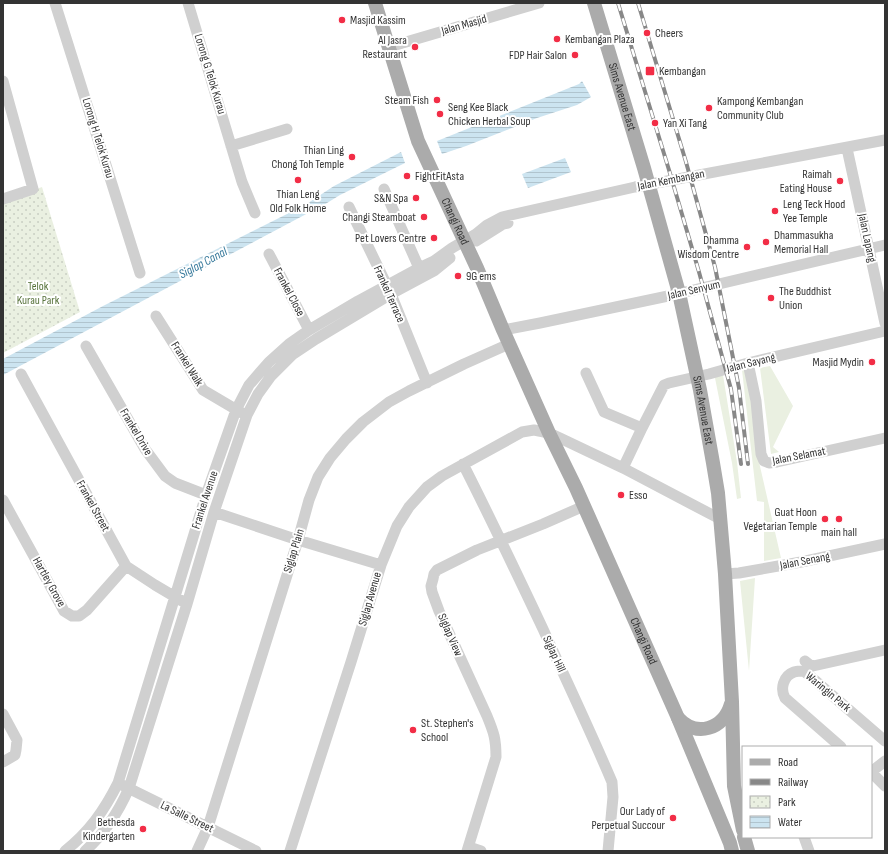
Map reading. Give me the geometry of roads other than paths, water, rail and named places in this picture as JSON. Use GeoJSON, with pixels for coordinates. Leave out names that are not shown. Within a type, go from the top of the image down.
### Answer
{"type":"FeatureCollection","features":[{"type":"Feature","properties":{"kind":"main road","name":"Changi Road"},"geometry":{"type":"LineString","coordinates":[[375,3],[418,141],[476,268],[502,330],[549,433],[568,470],[678,718],[732,851]]}},
{"type":"Feature","properties":{"kind":"main road","name":"Sims Avenue East"},"geometry":{"type":"LineString","coordinates":[[594,3],[650,188],[679,293],[713,463],[718,492],[725,574],[732,702],[734,786],[742,825]]}},
{"type":"Feature","properties":{"kind":"main road"},"geometry":{"type":"LineString","coordinates":[[678,718],[685,725],[692,728],[710,728],[724,718],[729,712],[732,702]]}},
{"type":"Feature","properties":{"kind":"main road"},"geometry":{"type":"LineString","coordinates":[[744,838],[748,851]]}},
{"type":"Feature","properties":{"kind":"street","name":"Lorong H Telok Kurau"},"geometry":{"type":"LineString","coordinates":[[55,3],[140,272]]}},
{"type":"Feature","properties":{"kind":"street","name":"Lorong G Telok Kurau"},"geometry":{"type":"LineString","coordinates":[[188,3],[242,182],[255,213]]}},
{"type":"Feature","properties":{"kind":"street","name":"Jalan Masjid"},"geometry":{"type":"LineString","coordinates":[[389,47],[539,3]]}},
{"type":"Feature","properties":{"kind":"street"},"geometry":{"type":"LineString","coordinates":[[3,81],[34,189],[3,199]]}},
{"type":"Feature","properties":{"kind":"street"},"geometry":{"type":"LineString","coordinates":[[231,146],[287,129]]}},
{"type":"Feature","properties":{"kind":"street","name":"Jalan Kembangan"},"geometry":{"type":"LineString","coordinates":[[650,188],[885,140]]}},
{"type":"Feature","properties":{"kind":"street","name":"Jalan Kembangan"},"geometry":{"type":"LineString","coordinates":[[465,244],[487,225],[502,217],[570,201],[746,172],[885,145]]}},
{"type":"Feature","properties":{"kind":"street","name":"Jalan Lapang"},"geometry":{"type":"LineString","coordinates":[[848,153],[885,323]]}},
{"type":"Feature","properties":{"kind":"street"},"geometry":{"type":"LineString","coordinates":[[384,189],[419,268]]}},
{"type":"Feature","properties":{"kind":"street","name":"Frankel Terrace"},"geometry":{"type":"LineString","coordinates":[[349,207],[389,290],[426,383]]}},
{"type":"Feature","properties":{"kind":"street","name":"Frankel Avenue"},"geometry":{"type":"LineString","coordinates":[[85,851],[112,819],[129,788],[187,604],[214,512],[247,415],[258,394],[271,376],[292,355],[419,268],[465,244]]}},
{"type":"Feature","properties":{"kind":"street","name":"Frankel Avenue"},"geometry":{"type":"LineString","coordinates":[[65,851],[79,840],[96,820],[108,803],[118,783],[206,495],[236,410],[249,385],[269,362],[289,344],[309,330],[358,301],[434,271],[465,244]]}},
{"type":"Feature","properties":{"kind":"street","name":"Jalan Senyum"},"geometry":{"type":"LineString","coordinates":[[502,330],[679,293],[885,245]]}},
{"type":"Feature","properties":{"kind":"street","name":"Frankel Close"},"geometry":{"type":"LineString","coordinates":[[269,254],[309,330]]}},
{"type":"Feature","properties":{"kind":"street","name":"Frankel Walk"},"geometry":{"type":"LineString","coordinates":[[156,316],[203,390],[247,415]]}},
{"type":"Feature","properties":{"kind":"street","name":"Jalan Sayang"},"geometry":{"type":"LineString","coordinates":[[623,468],[664,385],[748,363],[885,331]]}},
{"type":"Feature","properties":{"kind":"street","name":"Siglap Plain"},"geometry":{"type":"LineString","coordinates":[[197,851],[208,827],[298,540],[309,500],[318,477],[337,448],[363,422],[389,402],[464,364],[509,344]]}},
{"type":"Feature","properties":{"kind":"street","name":"Frankel Drive"},"geometry":{"type":"LineString","coordinates":[[86,346],[145,449],[165,476],[175,483],[206,495]]}},
{"type":"Feature","properties":{"kind":"street","name":"Jalan Selamat"},"geometry":{"type":"LineString","coordinates":[[748,363],[756,401],[761,454],[764,461],[769,463],[777,462],[885,438]]}},
{"type":"Feature","properties":{"kind":"street"},"geometry":{"type":"LineString","coordinates":[[586,373],[604,412],[642,428]]}},
{"type":"Feature","properties":{"kind":"street","name":"Frankel Street"},"geometry":{"type":"LineString","coordinates":[[23,378],[126,566],[175,598],[187,604]]}},
{"type":"Feature","properties":{"kind":"street","name":"Siglap Avenue"},"geometry":{"type":"LineString","coordinates":[[290,851],[351,662],[380,565],[397,526],[409,507],[428,487],[442,476],[522,432],[534,430],[549,433]]}},
{"type":"Feature","properties":{"kind":"street"},"geometry":{"type":"LineString","coordinates":[[549,433],[623,468],[720,519]]}},
{"type":"Feature","properties":{"kind":"street","name":"Siglap Hill"},"geometry":{"type":"LineString","coordinates":[[463,464],[501,540],[565,676],[612,782],[613,797],[608,851]]}},
{"type":"Feature","properties":{"kind":"street","name":"Hartley Grove"},"geometry":{"type":"LineString","coordinates":[[3,500],[64,610],[72,616],[79,616],[87,610],[126,566]]}},
{"type":"Feature","properties":{"kind":"street","name":"Siglap View"},"geometry":{"type":"LineString","coordinates":[[468,849],[496,757],[496,743],[494,732],[439,611],[432,592],[434,574],[437,570],[477,550],[584,506]]}},
{"type":"Feature","properties":{"kind":"street"},"geometry":{"type":"LineString","coordinates":[[214,512],[380,565]]}},
{"type":"Feature","properties":{"kind":"street","name":"Jalan Senang"},"geometry":{"type":"LineString","coordinates":[[725,574],[801,562],[885,544]]}},
{"type":"Feature","properties":{"kind":"street"},"geometry":{"type":"LineString","coordinates":[[805,666],[813,666],[885,650]]}},
{"type":"Feature","properties":{"kind":"street","name":"Waringin Park"},"geometry":{"type":"LineString","coordinates":[[840,746],[785,698],[782,687],[787,678],[793,672],[805,666],[885,741]]}},
{"type":"Feature","properties":{"kind":"street"},"geometry":{"type":"LineString","coordinates":[[3,714],[17,740],[15,756],[3,762]]}},
{"type":"Feature","properties":{"kind":"street"},"geometry":{"type":"LineString","coordinates":[[872,771],[885,761]]}},
{"type":"Feature","properties":{"kind":"street"},"geometry":{"type":"LineString","coordinates":[[872,773],[885,786]]}},
{"type":"Feature","properties":{"kind":"street","name":"La Salle Street"},"geometry":{"type":"LineString","coordinates":[[118,783],[256,851]]}},
{"type":"Feature","properties":{"kind":"street"},"geometry":{"type":"LineString","coordinates":[[804,838],[809,851]]}},
{"type":"Feature","properties":{"kind":"street"},"geometry":{"type":"LineString","coordinates":[[468,849],[481,851]]}},
{"type":"Feature","properties":{"kind":"water"},"geometry":{"type":"Polygon","coordinates":[[[582,81],[591,97],[577,105],[537,118],[442,154],[437,141],[579,84],[582,81]]]}},
{"type":"Feature","properties":{"kind":"water","name":"Siglap Canal"},"geometry":{"type":"Polygon","coordinates":[[[401,152],[405,163],[340,195],[3,375],[3,359],[103,306],[305,205],[334,186],[401,152]]]}},
{"type":"Feature","properties":{"kind":"water"},"geometry":{"type":"Polygon","coordinates":[[[565,158],[571,172],[528,188],[522,174],[565,158]]]}},
{"type":"Feature","properties":{"kind":"railway"},"geometry":{"type":"LineString","coordinates":[[618,3],[699,272],[731,389],[741,464]]}},
{"type":"Feature","properties":{"kind":"railway"},"geometry":{"type":"LineString","coordinates":[[638,3],[686,162],[715,267],[739,388],[748,464]]}},
{"type":"Feature","properties":{"kind":"place","name":"Masjid Kassim"},"geometry":{"type":"Point","coordinates":[342,20]}},
{"type":"Feature","properties":{"kind":"place","name":"Cheers"},"geometry":{"type":"Point","coordinates":[647,33]}},
{"type":"Feature","properties":{"kind":"place","name":"Kembangan Plaza"},"geometry":{"type":"Point","coordinates":[557,39]}},
{"type":"Feature","properties":{"kind":"place","name":"Al Jasra Restaurant"},"geometry":{"type":"Point","coordinates":[415,47]}},
{"type":"Feature","properties":{"kind":"place","name":"FDP Hair Salon"},"geometry":{"type":"Point","coordinates":[575,55]}},
{"type":"Feature","properties":{"kind":"place","name":"Kembangan"},"geometry":{"type":"Point","coordinates":[650,71]}},
{"type":"Feature","properties":{"kind":"place","name":"Steam Fish"},"geometry":{"type":"Point","coordinates":[437,100]}},
{"type":"Feature","properties":{"kind":"place","name":"Kampong Kembangan Community Club"},"geometry":{"type":"Point","coordinates":[709,108]}},
{"type":"Feature","properties":{"kind":"place","name":"Seng Kee Black Chicken Herbal Soup"},"geometry":{"type":"Point","coordinates":[440,114]}},
{"type":"Feature","properties":{"kind":"place","name":"Yan Xi Tang"},"geometry":{"type":"Point","coordinates":[655,123]}},
{"type":"Feature","properties":{"kind":"place","name":"Thian Ling Chong Toh Temple"},"geometry":{"type":"Point","coordinates":[352,157]}},
{"type":"Feature","properties":{"kind":"place","name":"FightFitAsta"},"geometry":{"type":"Point","coordinates":[407,176]}},
{"type":"Feature","properties":{"kind":"place","name":"Thian Leng Old Folk Home"},"geometry":{"type":"Point","coordinates":[298,180]}},
{"type":"Feature","properties":{"kind":"place","name":"Raimah Eating House"},"geometry":{"type":"Point","coordinates":[840,181]}},
{"type":"Feature","properties":{"kind":"place","name":"S&N Spa"},"geometry":{"type":"Point","coordinates":[416,198]}},
{"type":"Feature","properties":{"kind":"place","name":"Leng Teck Hood Yee Temple"},"geometry":{"type":"Point","coordinates":[775,211]}},
{"type":"Feature","properties":{"kind":"place","name":"Changi Steamboat"},"geometry":{"type":"Point","coordinates":[424,217]}},
{"type":"Feature","properties":{"kind":"place","name":"Pet Lovers Centre"},"geometry":{"type":"Point","coordinates":[434,238]}},
{"type":"Feature","properties":{"kind":"place","name":"Dhammasukha Memorial Hall"},"geometry":{"type":"Point","coordinates":[766,242]}},
{"type":"Feature","properties":{"kind":"place","name":"Dhamma Wisdom Centre"},"geometry":{"type":"Point","coordinates":[747,247]}},
{"type":"Feature","properties":{"kind":"place","name":"9G ems"},"geometry":{"type":"Point","coordinates":[458,276]}},
{"type":"Feature","properties":{"kind":"place","name":"The Buddhist Union"},"geometry":{"type":"Point","coordinates":[771,298]}},
{"type":"Feature","properties":{"kind":"place","name":"Masjid Mydin"},"geometry":{"type":"Point","coordinates":[872,362]}},
{"type":"Feature","properties":{"kind":"place","name":"Esso"},"geometry":{"type":"Point","coordinates":[621,495]}},
{"type":"Feature","properties":{"kind":"place","name":"Guat Hoon Vegetarian Temple"},"geometry":{"type":"Point","coordinates":[825,519]}},
{"type":"Feature","properties":{"kind":"place","name":"main hall"},"geometry":{"type":"Point","coordinates":[839,519]}},
{"type":"Feature","properties":{"kind":"place","name":"St. Stephen's School"},"geometry":{"type":"Point","coordinates":[413,730]}},
{"type":"Feature","properties":{"kind":"place","name":"Our Lady of Perpetual Succour"},"geometry":{"type":"Point","coordinates":[673,818]}},
{"type":"Feature","properties":{"kind":"place","name":"Bethesda Kindergarten"},"geometry":{"type":"Point","coordinates":[143,829]}},
{"type":"Feature","properties":{"kind":"park label","name":"Telok Kurau Park"},"geometry":{"type":"Point","coordinates":[38,293]}}]}
